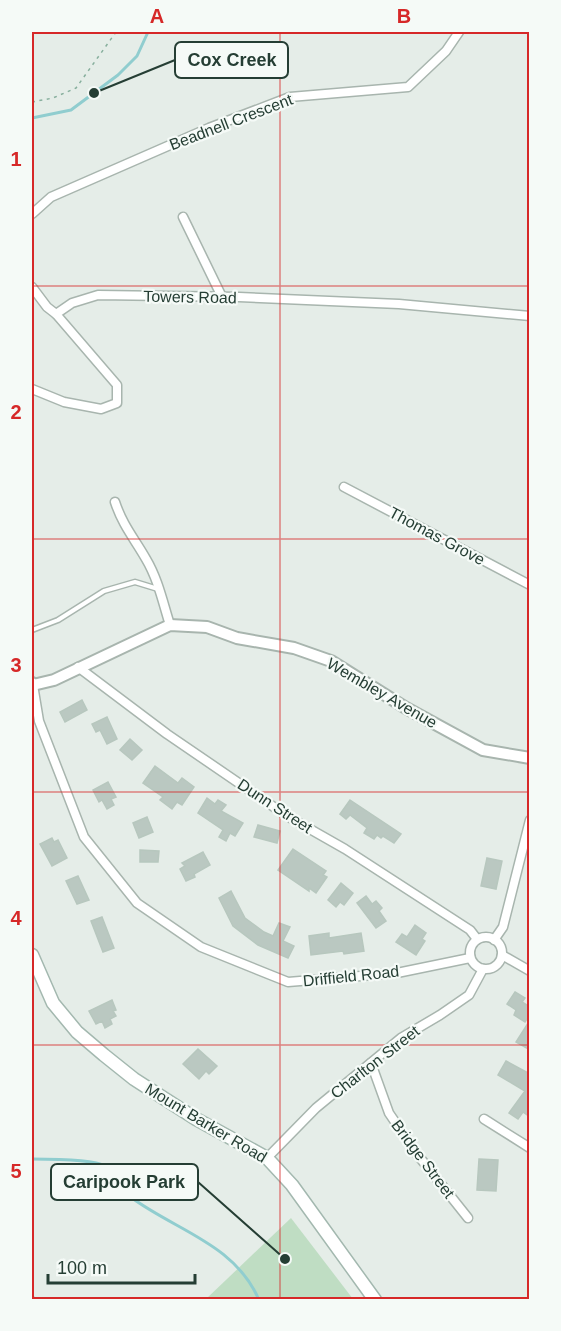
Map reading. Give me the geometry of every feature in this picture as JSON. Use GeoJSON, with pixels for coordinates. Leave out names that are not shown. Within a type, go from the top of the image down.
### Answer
{"type":"FeatureCollection","features":[{"type":"Feature","properties":{"kind":"main road","name":"Mount Barker Road"},"geometry":{"type":"LineString","coordinates":[[32,955],[53,1002],[77,1032],[134,1079],[169,1102],[267,1158],[292,1185],[375,1299]]}},
{"type":"Feature","properties":{"kind":"street","name":"Beadnell Crescent"},"geometry":{"type":"LineString","coordinates":[[32,214],[51,197],[209,128],[290,97],[408,87],[446,51],[459,32]]}},
{"type":"Feature","properties":{"kind":"street"},"geometry":{"type":"LineString","coordinates":[[183,217],[222,297]]}},
{"type":"Feature","properties":{"kind":"street"},"geometry":{"type":"LineString","coordinates":[[32,287],[117,385],[117,403],[101,409],[64,402],[32,389]]}},
{"type":"Feature","properties":{"kind":"street","name":"Towers Road"},"geometry":{"type":"LineString","coordinates":[[56,314],[72,303],[98,295],[399,304],[530,316]]}},
{"type":"Feature","properties":{"kind":"street","name":"Thomas Grove"},"geometry":{"type":"LineString","coordinates":[[344,487],[530,585]]}},
{"type":"Feature","properties":{"kind":"street"},"geometry":{"type":"LineString","coordinates":[[115,502],[121,521],[147,560],[170,625]]}},
{"type":"Feature","properties":{"kind":"street","name":"Wembley Avenue"},"geometry":{"type":"LineString","coordinates":[[32,684],[54,680],[170,625],[207,627],[237,638],[294,648],[331,661],[406,708],[483,750],[530,758]]}},
{"type":"Feature","properties":{"kind":"street","name":"Dunn Street"},"geometry":{"type":"LineString","coordinates":[[78,667],[167,734],[287,816],[345,849],[470,930],[477,939]]}},
{"type":"Feature","properties":{"kind":"street","name":"Driffield Road"},"geometry":{"type":"LineString","coordinates":[[32,684],[39,721],[84,837],[137,903],[201,947],[288,982],[397,973],[470,957]]}},
{"type":"Feature","properties":{"kind":"street"},"geometry":{"type":"LineString","coordinates":[[494,940],[503,927],[530,820]]}},
{"type":"Feature","properties":{"kind":"street"},"geometry":{"type":"LineString","coordinates":[[486,937],[494,940],[500,946],[502,955],[495,966],[483,969],[477,967],[470,957],[470,947],[477,939],[486,937]]}},
{"type":"Feature","properties":{"kind":"street"},"geometry":{"type":"LineString","coordinates":[[502,955],[527,967]]}},
{"type":"Feature","properties":{"kind":"street","name":"Charlton Street"},"geometry":{"type":"LineString","coordinates":[[267,1158],[316,1108],[401,1038],[469,995],[483,969]]}},
{"type":"Feature","properties":{"kind":"street","name":"Bridge Street"},"geometry":{"type":"LineString","coordinates":[[371,1063],[389,1113],[417,1154],[468,1218]]}},
{"type":"Feature","properties":{"kind":"street"},"geometry":{"type":"LineString","coordinates":[[484,1119],[530,1148]]}},
{"type":"Feature","properties":{"kind":"lane"},"geometry":{"type":"LineString","coordinates":[[32,630],[58,620],[104,591],[135,582],[159,589]]}},
{"type":"Feature","properties":{"kind":"path"},"geometry":{"type":"LineString","coordinates":[[32,102],[53,98],[76,88],[116,32]]}},
{"type":"Feature","properties":{"kind":"path"},"geometry":{"type":"LineString","coordinates":[[32,1296],[38,1299]]}},
{"type":"Feature","properties":{"kind":"green space"},"geometry":{"type":"Polygon","coordinates":[[[291,1218],[353,1299],[206,1299],[291,1218]]]}},
{"type":"Feature","properties":{"kind":"building"},"geometry":{"type":"Polygon","coordinates":[[[82,700],[87,710],[65,722],[60,712],[82,700]]]}},
{"type":"Feature","properties":{"kind":"building"},"geometry":{"type":"Polygon","coordinates":[[[107,717],[117,739],[107,744],[100,730],[96,732],[92,724],[107,717]]]}},
{"type":"Feature","properties":{"kind":"building"},"geometry":{"type":"Polygon","coordinates":[[[130,739],[142,750],[132,760],[120,750],[130,739]]]}},
{"type":"Feature","properties":{"kind":"building"},"geometry":{"type":"Polygon","coordinates":[[[155,766],[178,783],[182,778],[194,787],[182,805],[177,802],[172,809],[160,800],[163,797],[143,783],[155,766]]]}},
{"type":"Feature","properties":{"kind":"building"},"geometry":{"type":"Polygon","coordinates":[[[108,782],[116,797],[111,799],[114,805],[107,809],[102,800],[99,802],[93,790],[108,782]]]}},
{"type":"Feature","properties":{"kind":"building"},"geometry":{"type":"Polygon","coordinates":[[[207,798],[215,804],[218,800],[226,805],[221,811],[243,823],[235,836],[230,833],[226,841],[219,837],[223,830],[198,813],[207,798]]]}},
{"type":"Feature","properties":{"kind":"building"},"geometry":{"type":"Polygon","coordinates":[[[350,800],[401,834],[394,843],[383,836],[381,838],[377,835],[374,839],[364,833],[367,828],[350,815],[346,819],[340,814],[350,800]]]}},
{"type":"Feature","properties":{"kind":"building"},"geometry":{"type":"Polygon","coordinates":[[[147,817],[153,832],[139,838],[133,823],[147,817]]]}},
{"type":"Feature","properties":{"kind":"building"},"geometry":{"type":"Polygon","coordinates":[[[258,825],[280,831],[277,843],[254,837],[258,825]]]}},
{"type":"Feature","properties":{"kind":"building"},"geometry":{"type":"Polygon","coordinates":[[[52,838],[54,842],[58,840],[67,858],[52,866],[40,844],[52,838]]]}},
{"type":"Feature","properties":{"kind":"building"},"geometry":{"type":"Polygon","coordinates":[[[293,849],[326,871],[323,875],[327,877],[316,893],[309,888],[309,891],[278,870],[293,849]]]}},
{"type":"Feature","properties":{"kind":"building"},"geometry":{"type":"Polygon","coordinates":[[[140,850],[159,851],[158,862],[140,862],[140,850]]]}},
{"type":"Feature","properties":{"kind":"building"},"geometry":{"type":"Polygon","coordinates":[[[203,852],[210,865],[186,881],[180,869],[185,866],[182,863],[203,852]]]}},
{"type":"Feature","properties":{"kind":"building"},"geometry":{"type":"Polygon","coordinates":[[[487,858],[502,861],[496,889],[481,886],[487,858]]]}},
{"type":"Feature","properties":{"kind":"building"},"geometry":{"type":"Polygon","coordinates":[[[78,876],[89,900],[77,904],[66,881],[78,876]]]}},
{"type":"Feature","properties":{"kind":"building"},"geometry":{"type":"Polygon","coordinates":[[[341,883],[353,893],[344,905],[340,902],[336,907],[328,900],[341,883]]]}},
{"type":"Feature","properties":{"kind":"building"},"geometry":{"type":"Polygon","coordinates":[[[231,891],[245,918],[264,932],[273,936],[279,923],[290,927],[283,941],[294,946],[288,958],[258,945],[233,926],[219,898],[231,891]]]}},
{"type":"Feature","properties":{"kind":"building"},"geometry":{"type":"Polygon","coordinates":[[[366,896],[372,904],[376,901],[382,908],[379,911],[386,921],[376,928],[357,903],[366,896]]]}},
{"type":"Feature","properties":{"kind":"building"},"geometry":{"type":"Polygon","coordinates":[[[102,917],[114,948],[103,952],[91,921],[102,917]]]}},
{"type":"Feature","properties":{"kind":"building"},"geometry":{"type":"Polygon","coordinates":[[[415,925],[426,933],[422,939],[425,941],[416,955],[396,942],[402,934],[407,937],[415,925]]]}},
{"type":"Feature","properties":{"kind":"building"},"geometry":{"type":"Polygon","coordinates":[[[329,933],[329,938],[361,933],[364,951],[311,955],[309,936],[329,933]]]}},
{"type":"Feature","properties":{"kind":"building"},"geometry":{"type":"Polygon","coordinates":[[[515,992],[525,998],[522,1002],[530,1007],[530,1014],[525,1022],[514,1015],[516,1010],[507,1004],[515,992]]]}},
{"type":"Feature","properties":{"kind":"building"},"geometry":{"type":"Polygon","coordinates":[[[112,1000],[116,1016],[110,1019],[112,1024],[105,1028],[102,1021],[96,1024],[89,1011],[112,1000]]]}},
{"type":"Feature","properties":{"kind":"building"},"geometry":{"type":"Polygon","coordinates":[[[530,1020],[530,1050],[516,1042],[530,1020]]]}},
{"type":"Feature","properties":{"kind":"building"},"geometry":{"type":"Polygon","coordinates":[[[198,1049],[217,1066],[209,1074],[206,1071],[199,1079],[183,1064],[198,1049]]]}},
{"type":"Feature","properties":{"kind":"building"},"geometry":{"type":"Polygon","coordinates":[[[506,1061],[530,1074],[530,1117],[523,1112],[518,1119],[509,1113],[525,1091],[498,1075],[506,1061]]]}},
{"type":"Feature","properties":{"kind":"building"},"geometry":{"type":"Polygon","coordinates":[[[479,1159],[498,1160],[496,1191],[477,1190],[479,1159]]]}},
{"type":"Feature","properties":{"kind":"waterway"},"geometry":{"type":"LineString","coordinates":[[32,118],[71,110],[118,75],[137,56],[148,32]]}},
{"type":"Feature","properties":{"kind":"waterway"},"geometry":{"type":"LineString","coordinates":[[32,1159],[80,1161],[105,1166],[132,1198],[203,1240],[235,1265],[259,1300]]}},
{"type":"Feature","properties":{"kind":"place","name":"Cox Creek"},"geometry":{"type":"Point","coordinates":[94,93]}},
{"type":"Feature","properties":{"kind":"place","name":"Caripook Park"},"geometry":{"type":"Point","coordinates":[285,1259]}}]}
